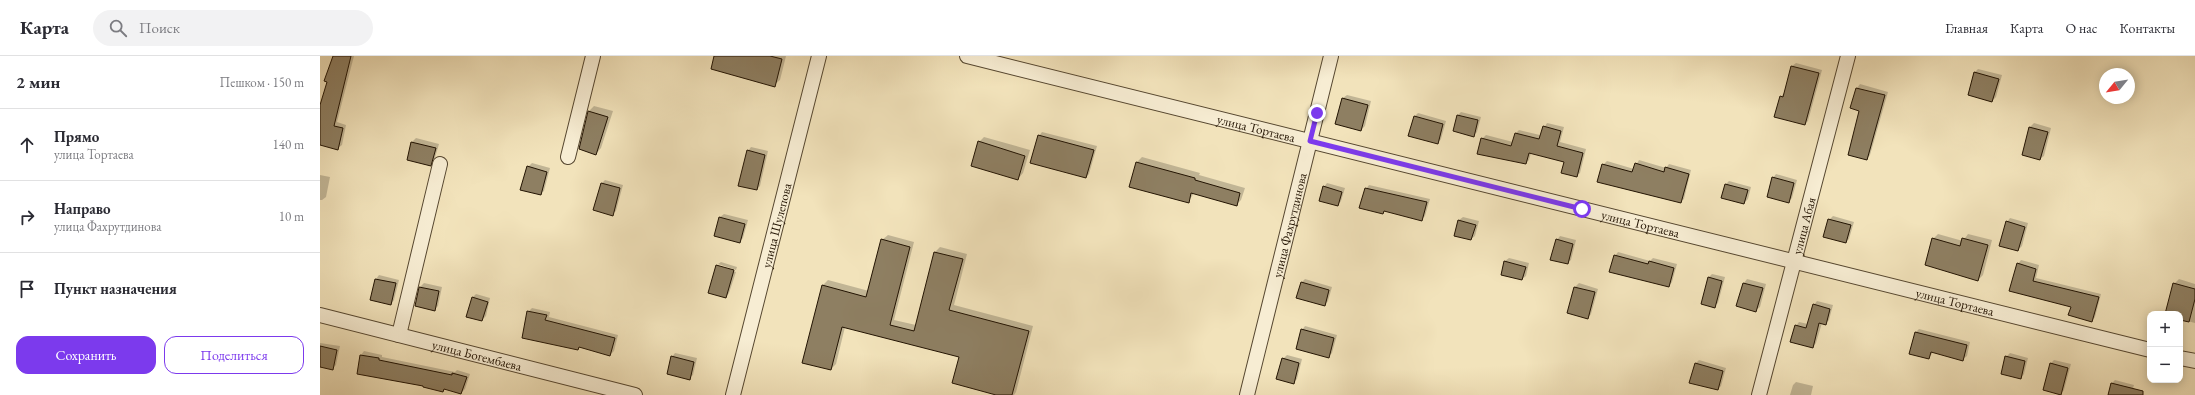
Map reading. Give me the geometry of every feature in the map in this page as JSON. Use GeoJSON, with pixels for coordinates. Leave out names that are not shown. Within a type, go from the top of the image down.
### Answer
{"type":"FeatureCollection","features":[{"type":"Feature","properties":{"kind":"street"},"geometry":{"type":"LineString","coordinates":[[568,157],[593,56]]}},
{"type":"Feature","properties":{"kind":"street","name":"улица Шулепова"},"geometry":{"type":"LineString","coordinates":[[733,395],[820,56]]}},
{"type":"Feature","properties":{"kind":"street","name":"улица Тортаева"},"geometry":{"type":"LineString","coordinates":[[967,56],[2147,349]]}},
{"type":"Feature","properties":{"kind":"street","name":"улица Фахрутдинова"},"geometry":{"type":"LineString","coordinates":[[1247,395],[1331,56]]}},
{"type":"Feature","properties":{"kind":"street","name":"улица Абая"},"geometry":{"type":"LineString","coordinates":[[1759,395],[1848,56]]}},
{"type":"Feature","properties":{"kind":"street"},"geometry":{"type":"LineString","coordinates":[[399,335],[440,164]]}},
{"type":"Feature","properties":{"kind":"street","name":"улица Богембаева"},"geometry":{"type":"LineString","coordinates":[[320,315],[635,395]]}},
{"type":"Feature","properties":{"kind":"street"},"geometry":{"type":"LineString","coordinates":[[2183,359],[2195,361]]}},
{"type":"Feature","properties":{"kind":"building"},"geometry":{"type":"Polygon","coordinates":[[[333,56],[351,56],[334,126],[343,128],[338,150],[320,145],[320,105],[327,82],[324,81],[333,56]]]}},
{"type":"Feature","properties":{"kind":"building"},"geometry":{"type":"Polygon","coordinates":[[[714,56],[770,56],[782,59],[775,87],[711,69],[714,56]]]}},
{"type":"Feature","properties":{"kind":"building"},"geometry":{"type":"Polygon","coordinates":[[[1791,66],[1819,73],[1805,125],[1774,117],[1780,96],[1783,97],[1791,66]]]}},
{"type":"Feature","properties":{"kind":"building"},"geometry":{"type":"Polygon","coordinates":[[[1974,72],[1999,79],[1992,102],[1968,95],[1974,72]]]}},
{"type":"Feature","properties":{"kind":"building"},"geometry":{"type":"Polygon","coordinates":[[[1856,88],[1885,95],[1867,160],[1848,155],[1859,111],[1850,108],[1856,88]]]}},
{"type":"Feature","properties":{"kind":"building"},"geometry":{"type":"Polygon","coordinates":[[[1342,98],[1368,105],[1361,131],[1335,124],[1342,98]]]}},
{"type":"Feature","properties":{"kind":"building"},"geometry":{"type":"Polygon","coordinates":[[[588,111],[608,117],[596,155],[579,149],[588,111]]]}},
{"type":"Feature","properties":{"kind":"building"},"geometry":{"type":"Polygon","coordinates":[[[1457,115],[1478,120],[1474,137],[1453,131],[1457,115]]]}},
{"type":"Feature","properties":{"kind":"building"},"geometry":{"type":"Polygon","coordinates":[[[1414,116],[1443,124],[1438,144],[1408,136],[1414,116]]]}},
{"type":"Feature","properties":{"kind":"building"},"geometry":{"type":"Polygon","coordinates":[[[1543,126],[1561,131],[1557,146],[1583,153],[1577,177],[1561,173],[1564,162],[1529,153],[1526,164],[1477,154],[1481,138],[1511,146],[1515,133],[1539,139],[1543,126]]]}},
{"type":"Feature","properties":{"kind":"building"},"geometry":{"type":"Polygon","coordinates":[[[2029,127],[2048,132],[2040,160],[2022,155],[2029,127]]]}},
{"type":"Feature","properties":{"kind":"building"},"geometry":{"type":"Polygon","coordinates":[[[1038,135],[1094,150],[1086,178],[1030,163],[1038,135]]]}},
{"type":"Feature","properties":{"kind":"building"},"geometry":{"type":"Polygon","coordinates":[[[978,141],[1025,156],[1018,180],[971,166],[978,141]]]}},
{"type":"Feature","properties":{"kind":"building"},"geometry":{"type":"Polygon","coordinates":[[[411,142],[436,148],[431,166],[407,160],[411,142]]]}},
{"type":"Feature","properties":{"kind":"building"},"geometry":{"type":"Polygon","coordinates":[[[747,150],[765,155],[757,190],[738,186],[747,150]]]}},
{"type":"Feature","properties":{"kind":"building"},"geometry":{"type":"Polygon","coordinates":[[[1136,162],[1195,178],[1195,180],[1240,193],[1237,206],[1191,193],[1189,203],[1129,187],[1136,162]]]}},
{"type":"Feature","properties":{"kind":"building"},"geometry":{"type":"Polygon","coordinates":[[[1635,163],[1664,172],[1665,167],[1689,174],[1681,203],[1597,182],[1602,164],[1632,172],[1635,163]]]}},
{"type":"Feature","properties":{"kind":"building"},"geometry":{"type":"Polygon","coordinates":[[[527,166],[547,172],[541,195],[520,190],[527,166]]]}},
{"type":"Feature","properties":{"kind":"building"},"geometry":{"type":"Polygon","coordinates":[[[1772,177],[1794,183],[1789,203],[1767,197],[1772,177]]]}},
{"type":"Feature","properties":{"kind":"building"},"geometry":{"type":"Polygon","coordinates":[[[601,183],[620,188],[613,216],[593,210],[601,183]]]}},
{"type":"Feature","properties":{"kind":"building"},"geometry":{"type":"Polygon","coordinates":[[[1725,184],[1748,190],[1744,204],[1721,198],[1725,184]]]}},
{"type":"Feature","properties":{"kind":"building"},"geometry":{"type":"Polygon","coordinates":[[[1323,186],[1342,192],[1338,206],[1319,201],[1323,186]]]}},
{"type":"Feature","properties":{"kind":"building"},"geometry":{"type":"Polygon","coordinates":[[[1365,188],[1427,202],[1422,221],[1384,211],[1383,214],[1359,208],[1365,188]]]}},
{"type":"Feature","properties":{"kind":"building"},"geometry":{"type":"Polygon","coordinates":[[[719,217],[745,224],[740,243],[714,236],[719,217]]]}},
{"type":"Feature","properties":{"kind":"building"},"geometry":{"type":"Polygon","coordinates":[[[1828,219],[1851,225],[1846,243],[1823,237],[1828,219]]]}},
{"type":"Feature","properties":{"kind":"building"},"geometry":{"type":"Polygon","coordinates":[[[1458,220],[1476,225],[1471,240],[1454,236],[1458,220]]]}},
{"type":"Feature","properties":{"kind":"building"},"geometry":{"type":"Polygon","coordinates":[[[2006,221],[2025,227],[2018,251],[1999,246],[2006,221]]]}},
{"type":"Feature","properties":{"kind":"building"},"geometry":{"type":"Polygon","coordinates":[[[1932,238],[1960,246],[1962,238],[1988,245],[1978,281],[1925,265],[1932,238]]]}},
{"type":"Feature","properties":{"kind":"building"},"geometry":{"type":"Polygon","coordinates":[[[881,239],[910,247],[890,325],[914,331],[934,252],[963,259],[949,310],[1029,331],[1012,395],[996,395],[952,383],[959,357],[842,327],[831,370],[802,363],[822,285],[866,297],[881,239]]]}},
{"type":"Feature","properties":{"kind":"building"},"geometry":{"type":"Polygon","coordinates":[[[1556,239],[1573,244],[1568,264],[1550,260],[1556,239]]]}},
{"type":"Feature","properties":{"kind":"building"},"geometry":{"type":"Polygon","coordinates":[[[1614,255],[1648,264],[1649,261],[1674,268],[1669,287],[1609,272],[1614,255]]]}},
{"type":"Feature","properties":{"kind":"building"},"geometry":{"type":"Polygon","coordinates":[[[1504,261],[1526,267],[1522,280],[1501,275],[1504,261]]]}},
{"type":"Feature","properties":{"kind":"building"},"geometry":{"type":"Polygon","coordinates":[[[2017,263],[2036,269],[2033,281],[2099,297],[2092,322],[2068,315],[2071,307],[2009,291],[2017,263]]]}},
{"type":"Feature","properties":{"kind":"building"},"geometry":{"type":"Polygon","coordinates":[[[716,265],[734,270],[726,298],[708,293],[716,265]]]}},
{"type":"Feature","properties":{"kind":"building"},"geometry":{"type":"Polygon","coordinates":[[[1708,277],[1722,281],[1715,308],[1701,304],[1708,277]]]}},
{"type":"Feature","properties":{"kind":"building"},"geometry":{"type":"Polygon","coordinates":[[[375,279],[396,283],[391,305],[370,300],[375,279]]]}},
{"type":"Feature","properties":{"kind":"building"},"geometry":{"type":"Polygon","coordinates":[[[1301,282],[1329,290],[1325,306],[1296,298],[1301,282]]]}},
{"type":"Feature","properties":{"kind":"building"},"geometry":{"type":"Polygon","coordinates":[[[1743,283],[1763,288],[1756,312],[1736,306],[1743,283]]]}},
{"type":"Feature","properties":{"kind":"building"},"geometry":{"type":"Polygon","coordinates":[[[2173,283],[2195,289],[2195,299],[2189,322],[2183,321],[2183,311],[2166,311],[2173,283]]]}},
{"type":"Feature","properties":{"kind":"building"},"geometry":{"type":"Polygon","coordinates":[[[419,287],[439,291],[435,311],[415,306],[419,287]]]}},
{"type":"Feature","properties":{"kind":"building"},"geometry":{"type":"Polygon","coordinates":[[[1574,287],[1595,292],[1588,319],[1567,313],[1574,287]]]}},
{"type":"Feature","properties":{"kind":"building"},"geometry":{"type":"Polygon","coordinates":[[[472,297],[488,302],[482,321],[466,317],[472,297]]]}},
{"type":"Feature","properties":{"kind":"building"},"geometry":{"type":"Polygon","coordinates":[[[1813,304],[1830,309],[1826,325],[1819,323],[1813,348],[1790,342],[1795,325],[1806,328],[1813,304]]]}},
{"type":"Feature","properties":{"kind":"building"},"geometry":{"type":"Polygon","coordinates":[[[527,311],[547,315],[545,320],[615,338],[610,356],[579,347],[578,350],[522,338],[527,311]]]}},
{"type":"Feature","properties":{"kind":"building"},"geometry":{"type":"Polygon","coordinates":[[[1301,329],[1334,338],[1329,358],[1296,349],[1301,329]]]}},
{"type":"Feature","properties":{"kind":"building"},"geometry":{"type":"Polygon","coordinates":[[[1915,332],[1967,345],[1963,361],[1931,352],[1929,359],[1909,354],[1915,332]]]}},
{"type":"Feature","properties":{"kind":"building"},"geometry":{"type":"Polygon","coordinates":[[[320,346],[337,350],[333,370],[320,367],[320,346]]]}},
{"type":"Feature","properties":{"kind":"building"},"geometry":{"type":"Polygon","coordinates":[[[360,355],[467,377],[461,394],[444,389],[443,392],[423,386],[357,374],[360,355]]]}},
{"type":"Feature","properties":{"kind":"building"},"geometry":{"type":"Polygon","coordinates":[[[671,356],[694,362],[690,380],[667,374],[671,356]]]}},
{"type":"Feature","properties":{"kind":"building"},"geometry":{"type":"Polygon","coordinates":[[[2005,356],[2025,361],[2021,379],[2001,374],[2005,356]]]}},
{"type":"Feature","properties":{"kind":"building"},"geometry":{"type":"Polygon","coordinates":[[[1282,358],[1299,363],[1294,384],[1276,379],[1282,358]]]}},
{"type":"Feature","properties":{"kind":"building"},"geometry":{"type":"Polygon","coordinates":[[[1695,363],[1723,371],[1718,390],[1689,383],[1695,363]]]}},
{"type":"Feature","properties":{"kind":"building"},"geometry":{"type":"Polygon","coordinates":[[[2050,363],[2068,368],[2061,395],[2043,390],[2050,363]]]}},
{"type":"Feature","properties":{"kind":"building"},"geometry":{"type":"Polygon","coordinates":[[[2111,383],[2143,391],[2143,395],[2108,395],[2111,383]]]}},
{"type":"Feature","properties":{"kind":"route"},"geometry":{"type":"LineString","coordinates":[[1317,113],[1310,141],[1582,209]]}}]}
